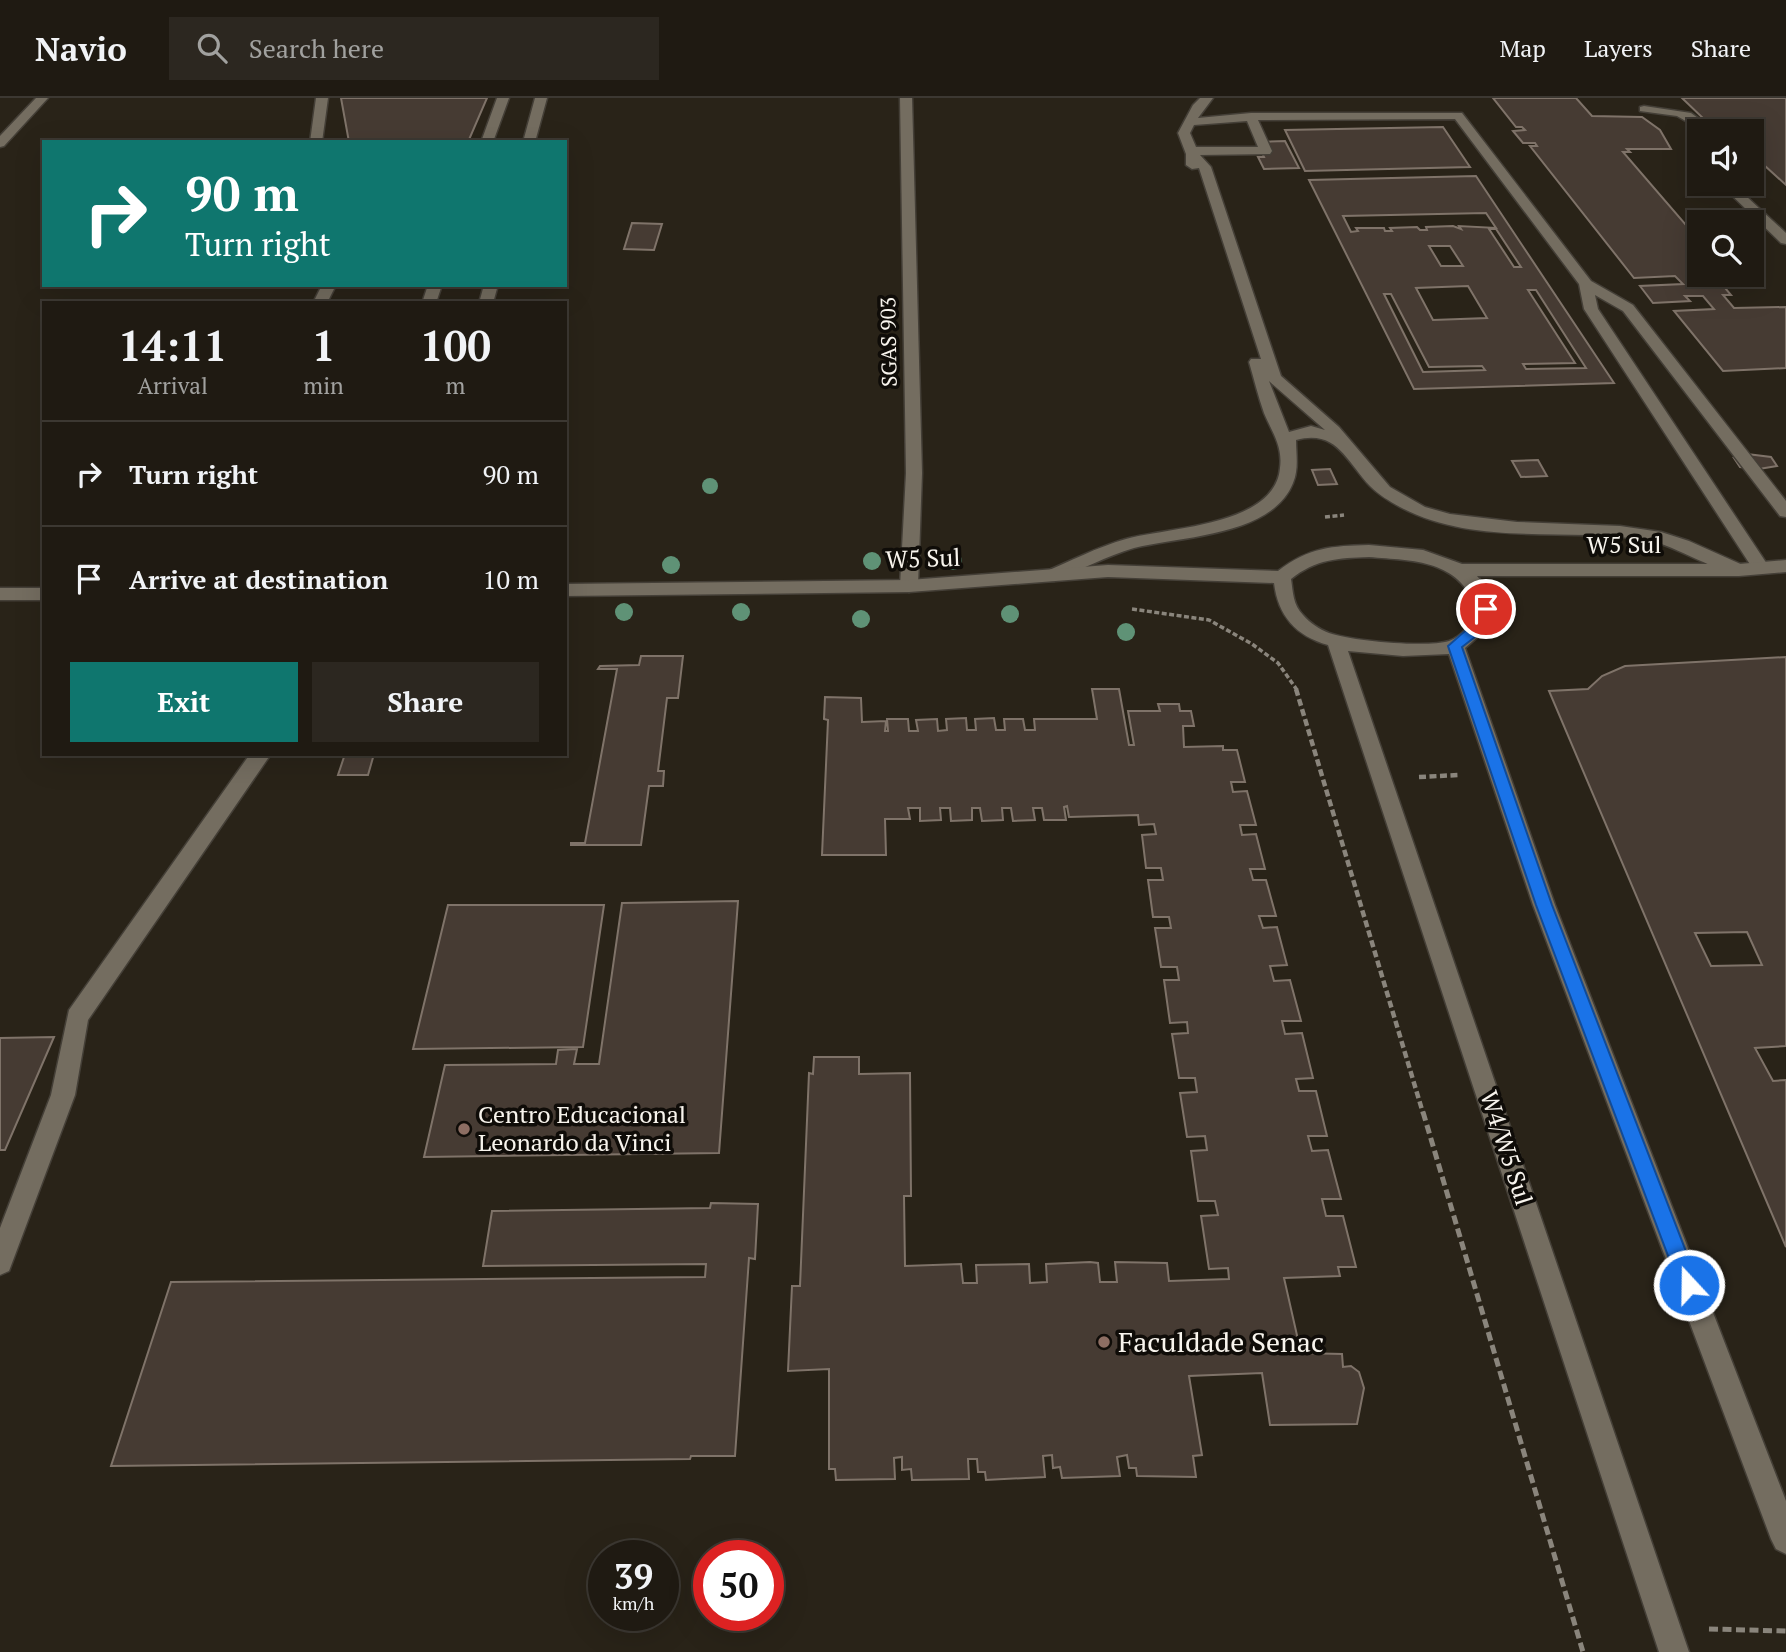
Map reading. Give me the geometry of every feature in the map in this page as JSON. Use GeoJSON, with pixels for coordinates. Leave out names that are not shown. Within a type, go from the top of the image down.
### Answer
{"type":"FeatureCollection","features":[{"type":"Feature","properties":{"kind":"main road"},"geometry":{"type":"LineString","coordinates":[[0,143],[42,98]]}},
{"type":"Feature","properties":{"kind":"main road"},"geometry":{"type":"LineString","coordinates":[[316,140],[322,98]]}},
{"type":"Feature","properties":{"kind":"main road"},"geometry":{"type":"LineString","coordinates":[[488,140],[503,98]]}},
{"type":"Feature","properties":{"kind":"main road"},"geometry":{"type":"LineString","coordinates":[[530,140],[541,98]]}},
{"type":"Feature","properties":{"kind":"main road","name":"SGAS 903"},"geometry":{"type":"LineString","coordinates":[[906,98],[915,473],[909,586]]}},
{"type":"Feature","properties":{"kind":"main road"},"geometry":{"type":"LineString","coordinates":[[1446,98],[1586,284],[1628,308],[1786,512]]}},
{"type":"Feature","properties":{"kind":"main road"},"geometry":{"type":"LineString","coordinates":[[1199,100],[1184,136],[1266,394],[1288,447]]}},
{"type":"Feature","properties":{"kind":"main road"},"geometry":{"type":"LineString","coordinates":[[1644,109],[1671,111],[1696,119]]}},
{"type":"Feature","properties":{"kind":"main road"},"geometry":{"type":"LineString","coordinates":[[1190,122],[1251,117],[1458,115]]}},
{"type":"Feature","properties":{"kind":"main road"},"geometry":{"type":"LineString","coordinates":[[1191,153],[1266,151],[1251,117]]}},
{"type":"Feature","properties":{"kind":"main road"},"geometry":{"type":"LineString","coordinates":[[1191,153],[1205,167],[1274,377],[1291,397],[1322,419],[1346,443],[1378,485],[1394,498],[1433,515],[1496,525],[1656,536],[1738,570]]}},
{"type":"Feature","properties":{"kind":"main road"},"geometry":{"type":"LineString","coordinates":[[1739,196],[1786,240]]}},
{"type":"Feature","properties":{"kind":"main road"},"geometry":{"type":"LineString","coordinates":[[1586,284],[1591,309],[1761,568]]}},
{"type":"Feature","properties":{"kind":"main road"},"geometry":{"type":"LineString","coordinates":[[1048,577],[1128,544],[1164,534],[1218,526],[1257,513],[1286,486],[1288,437],[1311,431],[1346,443]]}},
{"type":"Feature","properties":{"kind":"main road"},"geometry":{"type":"LineString","coordinates":[[1328,551],[1369,551],[1423,556],[1461,570],[1479,588],[1486,609],[1479,627],[1455,646],[1419,649],[1337,644],[1305,628],[1290,612],[1282,595],[1282,577],[1300,563],[1328,551]]}},
{"type":"Feature","properties":{"kind":"main road","name":"W5 Sul"},"geometry":{"type":"LineString","coordinates":[[1461,570],[1738,570],[1786,566]]}},
{"type":"Feature","properties":{"kind":"main road","name":"W5 Sul"},"geometry":{"type":"LineString","coordinates":[[567,590],[909,586],[1108,571],[1282,577]]}},
{"type":"Feature","properties":{"kind":"main road"},"geometry":{"type":"LineString","coordinates":[[0,594],[42,594]]}},
{"type":"Feature","properties":{"kind":"main road","name":"W4/W5 Sul"},"geometry":{"type":"LineString","coordinates":[[1337,644],[1674,1652]]}},
{"type":"Feature","properties":{"kind":"main road"},"geometry":{"type":"LineString","coordinates":[[1455,646],[1544,905],[1786,1539]]}},
{"type":"Feature","properties":{"kind":"main road"},"geometry":{"type":"LineString","coordinates":[[0,1262],[63,1095],[77,1017],[260,756]]}},
{"type":"Feature","properties":{"kind":"path"},"geometry":{"type":"LineString","coordinates":[[1383,780],[1498,772]]}},
{"type":"Feature","properties":{"kind":"path"},"geometry":{"type":"LineString","coordinates":[[1667,1629],[1786,1631]]}},
{"type":"Feature","properties":{"kind":"building"},"geometry":{"type":"Polygon","coordinates":[[[341,98],[487,98],[469,140],[349,140],[341,98]]]}},
{"type":"Feature","properties":{"kind":"building"},"geometry":{"type":"Polygon","coordinates":[[[1493,98],[1576,98],[1592,116],[1642,117],[1660,130],[1671,149],[1627,149],[1630,152],[1623,152],[1687,226],[1687,287],[1724,287],[1731,295],[1723,295],[1734,308],[1786,307],[1786,368],[1723,371],[1674,311],[1714,309],[1703,296],[1685,296],[1690,301],[1653,303],[1640,286],[1683,284],[1675,276],[1634,278],[1530,146],[1537,146],[1535,143],[1523,143],[1513,131],[1525,130],[1516,127],[1493,98]]]}},
{"type":"Feature","properties":{"kind":"building"},"geometry":{"type":"Polygon","coordinates":[[[1682,98],[1786,98],[1786,185],[1764,165],[1764,119],[1704,119],[1682,98]]]}},
{"type":"Feature","properties":{"kind":"building"},"geometry":{"type":"Polygon","coordinates":[[[1443,127],[1470,167],[1305,171],[1285,130],[1443,127]]]}},
{"type":"Feature","properties":{"kind":"building"},"geometry":{"type":"Polygon","coordinates":[[[1285,141],[1299,168],[1264,169],[1258,157],[1264,157],[1257,142],[1285,141]]]}},
{"type":"Feature","properties":{"kind":"building"},"geometry":{"type":"Polygon","coordinates":[[[1476,176],[1614,383],[1414,389],[1309,180],[1476,176]],[[1486,213],[1343,216],[1351,232],[1358,231],[1356,228],[1384,228],[1385,231],[1392,231],[1390,228],[1496,228],[1486,213]],[[1489,229],[1514,267],[1521,267],[1496,229],[1489,229]],[[1429,246],[1441,266],[1463,266],[1450,246],[1429,246]],[[1468,286],[1416,288],[1433,320],[1487,318],[1468,286]],[[1528,290],[1575,363],[1523,364],[1526,369],[1586,368],[1536,290],[1528,290]],[[1384,294],[1423,372],[1485,370],[1482,366],[1429,367],[1391,294],[1384,294]]]}},
{"type":"Feature","properties":{"kind":"building"},"geometry":{"type":"Polygon","coordinates":[[[632,223],[662,224],[654,250],[624,249],[632,223]]]}},
{"type":"Feature","properties":{"kind":"building"},"geometry":{"type":"Polygon","coordinates":[[[1747,454],[1771,457],[1777,466],[1759,469],[1740,467],[1734,458],[1744,458],[1747,454]]]}},
{"type":"Feature","properties":{"kind":"building"},"geometry":{"type":"Polygon","coordinates":[[[1538,460],[1547,476],[1521,477],[1512,461],[1538,460]]]}},
{"type":"Feature","properties":{"kind":"building"},"geometry":{"type":"Polygon","coordinates":[[[1330,469],[1337,484],[1318,485],[1312,470],[1330,469]]]}},
{"type":"Feature","properties":{"kind":"building"},"geometry":{"type":"Polygon","coordinates":[[[641,656],[683,656],[678,698],[667,698],[658,771],[664,771],[663,786],[649,786],[641,845],[571,845],[585,843],[617,669],[598,669],[600,666],[639,665],[641,656]]]}},
{"type":"Feature","properties":{"kind":"building"},"geometry":{"type":"Polygon","coordinates":[[[1786,657],[1786,1046],[1755,1048],[1773,1081],[1786,1080],[1786,1247],[1549,691],[1588,689],[1602,676],[1625,666],[1786,657]],[[1747,932],[1695,933],[1711,966],[1762,965],[1747,932]]]}},
{"type":"Feature","properties":{"kind":"building"},"geometry":{"type":"Polygon","coordinates":[[[1092,689],[1119,689],[1129,745],[1134,745],[1128,711],[1160,711],[1158,704],[1179,704],[1180,711],[1191,711],[1194,726],[1183,726],[1184,747],[1223,746],[1223,750],[1237,750],[1245,782],[1231,782],[1233,792],[1247,791],[1256,825],[1240,825],[1242,835],[1256,834],[1265,869],[1250,869],[1253,880],[1266,880],[1276,916],[1259,916],[1263,928],[1277,927],[1287,965],[1270,966],[1274,981],[1290,980],[1301,1021],[1282,1021],[1285,1034],[1302,1033],[1313,1078],[1296,1079],[1299,1091],[1316,1091],[1327,1136],[1308,1136],[1312,1151],[1328,1150],[1341,1199],[1322,1199],[1326,1216],[1343,1216],[1356,1267],[1338,1267],[1340,1276],[1284,1278],[1301,1353],[1342,1354],[1343,1367],[1351,1366],[1359,1372],[1364,1388],[1357,1424],[1270,1425],[1262,1373],[1189,1376],[1202,1455],[1193,1456],[1196,1477],[1137,1476],[1136,1468],[1129,1468],[1127,1455],[1117,1457],[1120,1476],[1062,1478],[1060,1467],[1053,1468],[1052,1455],[1043,1456],[1045,1477],[986,1480],[985,1472],[978,1472],[977,1459],[968,1459],[969,1479],[912,1480],[911,1469],[902,1470],[902,1457],[894,1458],[895,1479],[836,1480],[835,1469],[829,1469],[829,1369],[788,1371],[792,1286],[800,1286],[809,1073],[813,1074],[814,1057],[859,1057],[859,1074],[910,1073],[911,1196],[904,1196],[905,1266],[961,1264],[963,1283],[977,1283],[976,1265],[1029,1264],[1030,1283],[1047,1282],[1046,1264],[1090,1262],[1098,1263],[1100,1282],[1117,1282],[1115,1262],[1167,1263],[1169,1281],[1229,1279],[1228,1268],[1209,1269],[1201,1216],[1218,1215],[1215,1201],[1198,1201],[1191,1151],[1207,1150],[1205,1136],[1187,1137],[1180,1093],[1197,1092],[1195,1078],[1179,1078],[1172,1034],[1188,1033],[1187,1022],[1170,1023],[1164,980],[1179,980],[1177,967],[1161,967],[1155,928],[1171,928],[1169,917],[1153,917],[1148,880],[1163,880],[1161,868],[1146,868],[1142,835],[1156,834],[1154,824],[1139,825],[1138,815],[1069,817],[1067,806],[1064,807],[1066,820],[1044,820],[1042,808],[1033,808],[1035,820],[1013,821],[1011,808],[1002,808],[1003,820],[982,821],[980,808],[972,808],[972,820],[951,821],[950,808],[940,808],[941,820],[920,821],[920,808],[908,808],[910,819],[885,819],[886,855],[822,855],[828,720],[824,719],[825,697],[861,698],[862,722],[886,721],[885,731],[888,731],[887,719],[908,719],[909,731],[918,731],[916,720],[937,719],[938,731],[947,730],[946,719],[966,718],[967,730],[976,730],[975,719],[994,718],[996,730],[1005,730],[1004,719],[1023,719],[1025,730],[1035,730],[1034,719],[1097,719],[1092,689]]]}},
{"type":"Feature","properties":{"kind":"building"},"geometry":{"type":"Polygon","coordinates":[[[344,756],[373,756],[368,775],[338,775],[344,756]]]}},
{"type":"Feature","properties":{"kind":"building"},"geometry":{"type":"Polygon","coordinates":[[[738,901],[719,1153],[424,1157],[445,1065],[556,1064],[558,1050],[577,1049],[574,1064],[599,1064],[622,903],[738,901]]]}},
{"type":"Feature","properties":{"kind":"building"},"geometry":{"type":"Polygon","coordinates":[[[448,905],[604,905],[583,1047],[413,1049],[448,905]]]}},
{"type":"Feature","properties":{"kind":"building"},"geometry":{"type":"Polygon","coordinates":[[[54,1037],[5,1150],[0,1150],[0,1038],[54,1037]]]}},
{"type":"Feature","properties":{"kind":"building"},"geometry":{"type":"Polygon","coordinates":[[[711,1203],[758,1204],[755,1259],[749,1258],[735,1456],[691,1456],[690,1459],[111,1466],[171,1282],[705,1277],[706,1264],[483,1266],[492,1211],[710,1208],[711,1203]]]}},
{"type":"Feature","properties":{"kind":"place","name":"Centro Educacional Leonardo da Vinci"},"geometry":{"type":"Point","coordinates":[464,1129]}},
{"type":"Feature","properties":{"kind":"place","name":"Faculdade Senac"},"geometry":{"type":"Point","coordinates":[1104,1342]}},
{"type":"Feature","properties":{"kind":"route"},"geometry":{"type":"LineString","coordinates":[[1486,609],[1479,627],[1455,646],[1544,905],[1689,1285]]}}]}
